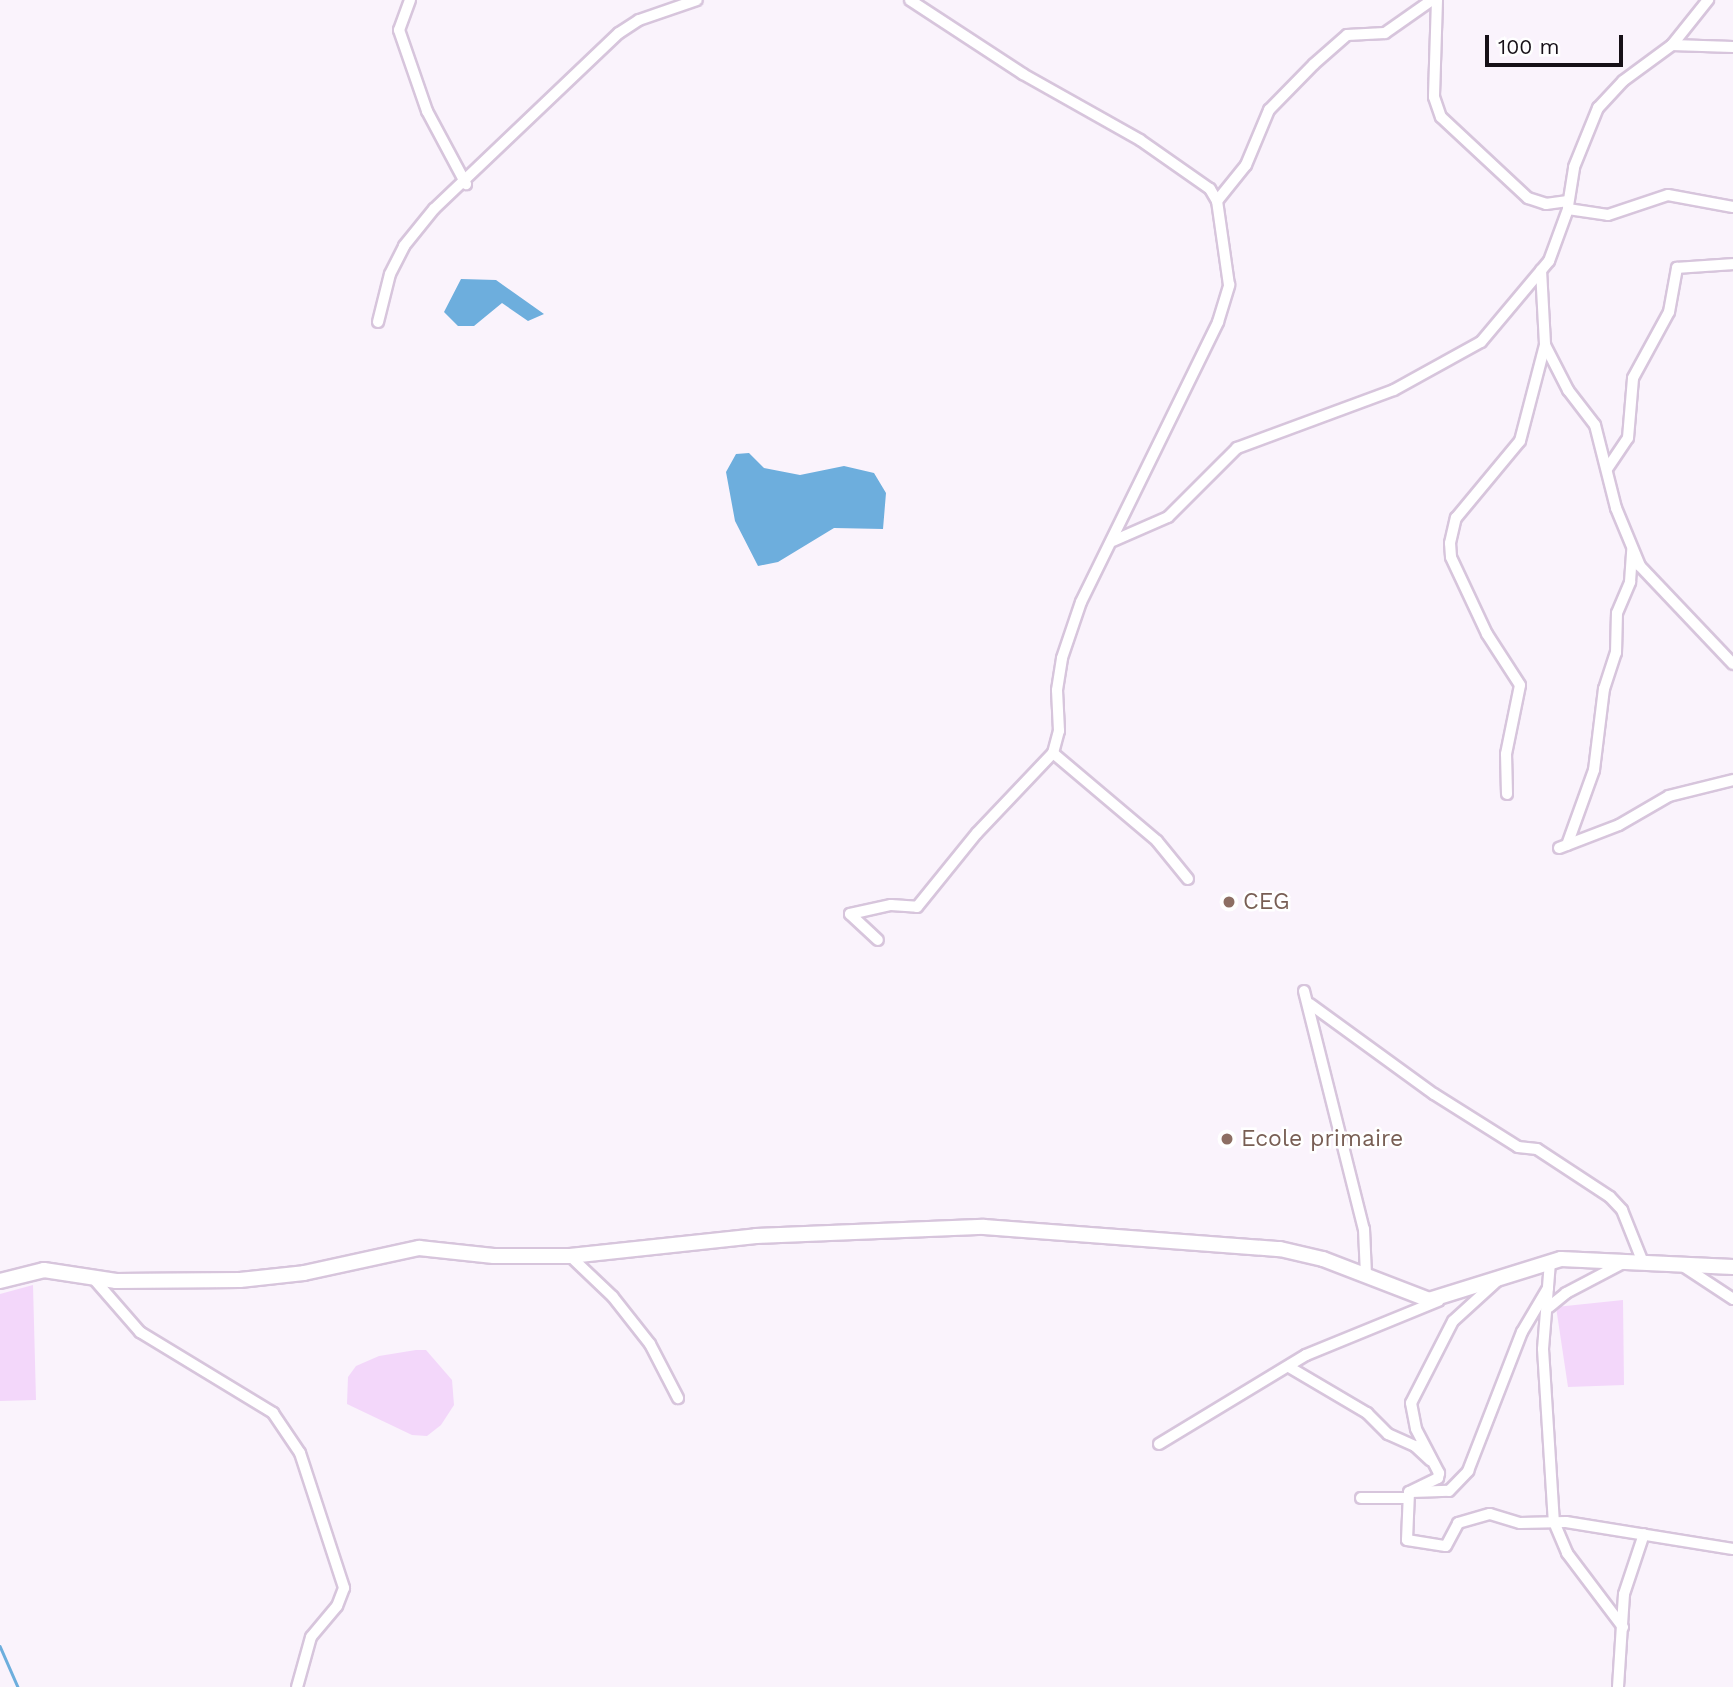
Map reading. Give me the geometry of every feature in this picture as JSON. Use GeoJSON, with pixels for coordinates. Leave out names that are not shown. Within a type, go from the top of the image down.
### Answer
{"type":"FeatureCollection","features":[{"type":"Feature","properties":{"kind":"street"},"geometry":{"type":"LineString","coordinates":[[411,0],[399,30],[427,111],[466,184]]}},
{"type":"Feature","properties":{"kind":"street"},"geometry":{"type":"LineString","coordinates":[[378,322],[390,274],[404,246],[434,209],[466,184],[618,33],[639,20],[697,0]]}},
{"type":"Feature","properties":{"kind":"street"},"geometry":{"type":"LineString","coordinates":[[878,940],[850,914],[891,905],[917,907],[977,833],[1053,753],[1059,731],[1057,690],[1062,658],[1081,602],[1218,322],[1229,285],[1217,201],[1201,181],[1140,140],[1023,74],[909,0]]}},
{"type":"Feature","properties":{"kind":"street"},"geometry":{"type":"LineString","coordinates":[[1217,201],[1247,165],[1261,125],[1283,93],[1347,35],[1384,33],[1435,0]]}},
{"type":"Feature","properties":{"kind":"street"},"geometry":{"type":"LineString","coordinates":[[1435,0],[1434,97],[1441,117],[1528,198],[1546,204],[1568,205],[1613,215],[1668,195],[1733,206]]}},
{"type":"Feature","properties":{"kind":"street"},"geometry":{"type":"LineString","coordinates":[[1113,541],[1168,517],[1237,448],[1394,390],[1481,342],[1541,270],[1557,246],[1568,205],[1574,167],[1598,108],[1623,81],[1672,45],[1708,0]]}},
{"type":"Feature","properties":{"kind":"street"},"geometry":{"type":"LineString","coordinates":[[1672,45],[1733,47]]}},
{"type":"Feature","properties":{"kind":"street"},"geometry":{"type":"LineString","coordinates":[[1607,469],[1628,438],[1633,378],[1669,313],[1677,268],[1733,264]]}},
{"type":"Feature","properties":{"kind":"street"},"geometry":{"type":"LineString","coordinates":[[1507,794],[1506,754],[1520,685],[1487,634],[1451,557],[1450,543],[1456,518],[1520,441],[1545,345],[1541,270]]}},
{"type":"Feature","properties":{"kind":"street"},"geometry":{"type":"LineString","coordinates":[[1545,345],[1568,390],[1595,425],[1640,566],[1733,664]]}},
{"type":"Feature","properties":{"kind":"street"},"geometry":{"type":"LineString","coordinates":[[1632,547],[1630,582],[1618,607],[1616,653],[1604,689],[1594,771],[1563,846],[1619,825],[1669,796],[1733,780]]}},
{"type":"Feature","properties":{"kind":"street"},"geometry":{"type":"LineString","coordinates":[[1053,753],[1157,842],[1188,879]]}},
{"type":"Feature","properties":{"kind":"street"},"geometry":{"type":"LineString","coordinates":[[1304,991],[1310,1004],[1364,1228],[1366,1274]]}},
{"type":"Feature","properties":{"kind":"street"},"geometry":{"type":"LineString","coordinates":[[1310,1004],[1434,1094],[1518,1147],[1537,1149],[1609,1197],[1622,1210],[1636,1260]]}},
{"type":"Feature","properties":{"kind":"street"},"geometry":{"type":"LineString","coordinates":[[0,1280],[44,1270],[142,1282],[276,1277],[419,1248],[494,1256],[570,1256],[756,1236],[984,1227],[1229,1242],[1280,1249],[1366,1274],[1418,1297],[1447,1297]]}},
{"type":"Feature","properties":{"kind":"street"},"geometry":{"type":"LineString","coordinates":[[570,1256],[613,1297],[650,1344],[678,1398]]}},
{"type":"Feature","properties":{"kind":"street"},"geometry":{"type":"LineString","coordinates":[[1549,1307],[1566,1293],[1636,1260]]}},
{"type":"Feature","properties":{"kind":"street"},"geometry":{"type":"LineString","coordinates":[[1159,1444],[1306,1355],[1503,1276],[1550,1262],[1636,1260],[1733,1267]]}},
{"type":"Feature","properties":{"kind":"street"},"geometry":{"type":"LineString","coordinates":[[1550,1262],[1549,1307],[1543,1349],[1554,1522],[1567,1553],[1623,1627]]}},
{"type":"Feature","properties":{"kind":"street"},"geometry":{"type":"LineString","coordinates":[[1677,1262],[1733,1299]]}},
{"type":"Feature","properties":{"kind":"street"},"geometry":{"type":"LineString","coordinates":[[1408,1495],[1438,1478],[1437,1467],[1416,1429],[1411,1402],[1452,1321],[1503,1276]]}},
{"type":"Feature","properties":{"kind":"street"},"geometry":{"type":"LineString","coordinates":[[93,1278],[140,1332],[273,1413],[300,1453],[345,1588],[337,1606],[311,1637],[297,1687]]}},
{"type":"Feature","properties":{"kind":"street"},"geometry":{"type":"LineString","coordinates":[[1361,1498],[1450,1491],[1468,1471],[1522,1332],[1549,1285]]}},
{"type":"Feature","properties":{"kind":"street"},"geometry":{"type":"LineString","coordinates":[[1289,1367],[1367,1413],[1437,1467]]}},
{"type":"Feature","properties":{"kind":"street"},"geometry":{"type":"LineString","coordinates":[[1408,1495],[1406,1538],[1410,1541],[1446,1546],[1453,1526],[1481,1515],[1532,1524],[1554,1522],[1644,1534],[1733,1549]]}},
{"type":"Feature","properties":{"kind":"street"},"geometry":{"type":"LineString","coordinates":[[1618,1687],[1624,1594],[1644,1534]]}},
{"type":"Feature","properties":{"kind":"shaded area"},"geometry":{"type":"Polygon","coordinates":[[[33,1285],[36,1400],[0,1401],[0,1294],[33,1285]]]}},
{"type":"Feature","properties":{"kind":"shaded area"},"geometry":{"type":"Polygon","coordinates":[[[1623,1300],[1624,1385],[1568,1387],[1556,1307],[1623,1300]]]}},
{"type":"Feature","properties":{"kind":"shaded area"},"geometry":{"type":"Polygon","coordinates":[[[426,1350],[452,1380],[454,1405],[441,1425],[427,1436],[412,1435],[347,1404],[348,1377],[356,1366],[379,1356],[426,1350]]]}},
{"type":"Feature","properties":{"kind":"water"},"geometry":{"type":"Polygon","coordinates":[[[461,279],[496,280],[544,314],[528,321],[502,303],[474,326],[458,326],[444,312],[461,279]]]}},
{"type":"Feature","properties":{"kind":"water"},"geometry":{"type":"Polygon","coordinates":[[[749,453],[764,468],[800,475],[844,466],[874,473],[886,493],[883,529],[834,528],[778,562],[758,566],[735,521],[726,472],[736,454],[749,453]]]}},
{"type":"Feature","properties":{"kind":"waterway"},"geometry":{"type":"LineString","coordinates":[[0,1646],[18,1687]]}},
{"type":"Feature","properties":{"kind":"place","name":"CEG"},"geometry":{"type":"Point","coordinates":[1229,902]}},
{"type":"Feature","properties":{"kind":"place","name":"Ecole primaire"},"geometry":{"type":"Point","coordinates":[1227,1139]}}]}
